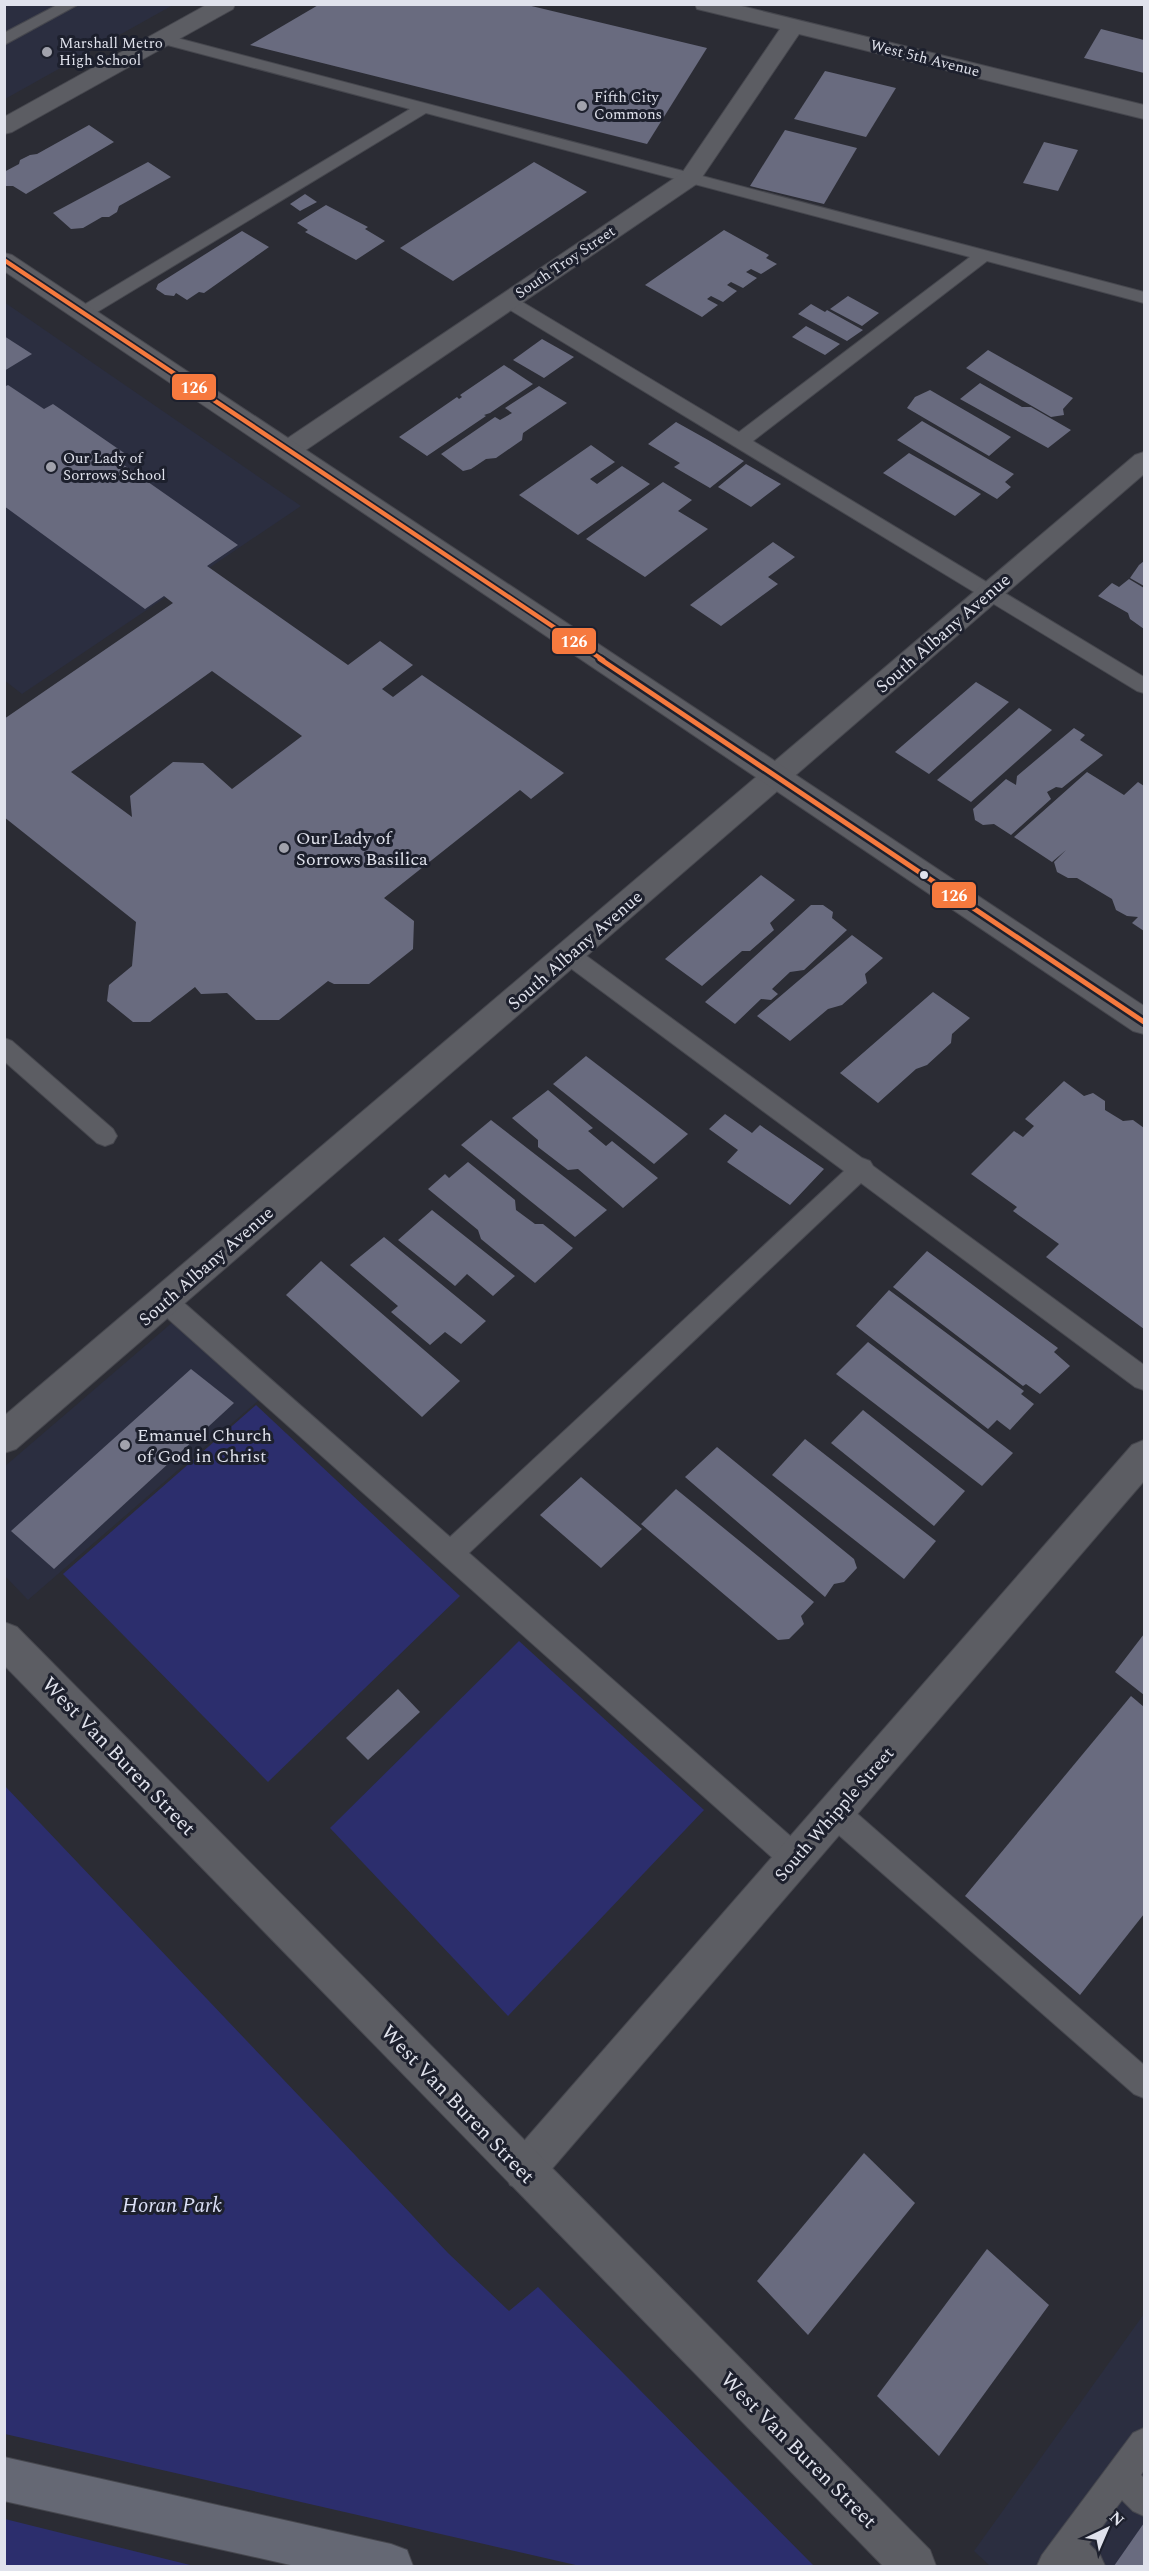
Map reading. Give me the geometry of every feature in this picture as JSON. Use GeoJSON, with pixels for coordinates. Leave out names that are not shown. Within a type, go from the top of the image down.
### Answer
{"type":"FeatureCollection","features":[{"type":"Feature","properties":{"kind":"highway"},"geometry":{"type":"LineString","coordinates":[[4,2480],[391,2566]]}},
{"type":"Feature","properties":{"kind":"street"},"geometry":{"type":"LineString","coordinates":[[4,127],[225,4]]}},
{"type":"Feature","properties":{"kind":"street","name":"West 5th Avenue"},"geometry":{"type":"LineString","coordinates":[[708,5],[1144,112]]}},
{"type":"Feature","properties":{"kind":"street","name":"South Troy Street"},"geometry":{"type":"LineString","coordinates":[[288,450],[690,178],[793,26]]}},
{"type":"Feature","properties":{"kind":"street"},"geometry":{"type":"LineString","coordinates":[[4,260],[1144,1022]]}},
{"type":"Feature","properties":{"kind":"street","name":"South Albany Avenue"},"geometry":{"type":"LineString","coordinates":[[4,1438],[1144,461]]}},
{"type":"Feature","properties":{"kind":"street","name":"South Whipple Street"},"geometry":{"type":"LineString","coordinates":[[524,2171],[1144,1456]]}},
{"type":"Feature","properties":{"kind":"street","name":"West Van Buren Street"},"geometry":{"type":"LineString","coordinates":[[4,1639],[914,2566]]}},
{"type":"Feature","properties":{"kind":"lane"},"geometry":{"type":"LineString","coordinates":[[4,40],[72,4]]}},
{"type":"Feature","properties":{"kind":"lane"},"geometry":{"type":"LineString","coordinates":[[162,39],[1144,297]]}},
{"type":"Feature","properties":{"kind":"lane"},"geometry":{"type":"LineString","coordinates":[[83,313],[423,108]]}},
{"type":"Feature","properties":{"kind":"lane"},"geometry":{"type":"LineString","coordinates":[[740,441],[984,255]]}},
{"type":"Feature","properties":{"kind":"lane"},"geometry":{"type":"LineString","coordinates":[[508,301],[1144,686]]}},
{"type":"Feature","properties":{"kind":"lane"},"geometry":{"type":"LineString","coordinates":[[569,955],[862,1168],[1144,1379]]}},
{"type":"Feature","properties":{"kind":"lane"},"geometry":{"type":"LineString","coordinates":[[4,1047],[105,1136]]}},
{"type":"Feature","properties":{"kind":"lane"},"geometry":{"type":"LineString","coordinates":[[450,1554],[862,1168]]}},
{"type":"Feature","properties":{"kind":"lane"},"geometry":{"type":"LineString","coordinates":[[165,1301],[795,1859]]}},
{"type":"Feature","properties":{"kind":"lane"},"geometry":{"type":"LineString","coordinates":[[835,1813],[1144,2084]]}},
{"type":"Feature","properties":{"kind":"lane"},"geometry":{"type":"LineString","coordinates":[[1070,2560],[1119,2476],[1144,2444]]}},
{"type":"Feature","properties":{"kind":"lane"},"geometry":{"type":"LineString","coordinates":[[1119,2476],[1144,2500]]}},
{"type":"Feature","properties":{"kind":"shaded area","name":"Marshall Metro High School"},"geometry":{"type":"Polygon","coordinates":[[[5,5],[173,5],[5,99],[5,5]]]}},
{"type":"Feature","properties":{"kind":"shaded area"},"geometry":{"type":"Polygon","coordinates":[[[4,302],[301,506],[22,694],[4,680],[4,302]]]}},
{"type":"Feature","properties":{"kind":"shaded area"},"geometry":{"type":"Polygon","coordinates":[[[181,1315],[268,1392],[28,1600],[5,1576],[4,1467],[181,1315]]]}},
{"type":"Feature","properties":{"kind":"shaded area"},"geometry":{"type":"Polygon","coordinates":[[[1144,2314],[1144,2566],[990,2566],[974,2551],[1144,2314]]]}},
{"type":"Feature","properties":{"kind":"green space"},"geometry":{"type":"Polygon","coordinates":[[[256,1405],[460,1596],[268,1782],[63,1574],[256,1405]]]}},
{"type":"Feature","properties":{"kind":"green space"},"geometry":{"type":"Polygon","coordinates":[[[519,1641],[704,1810],[508,2016],[330,1828],[519,1641]]]}},
{"type":"Feature","properties":{"kind":"green space","name":"Horan Park"},"geometry":{"type":"Polygon","coordinates":[[[4,1785],[448,2253],[509,2311],[538,2287],[814,2566],[580,2566],[5,2434],[4,1785]]]}},
{"type":"Feature","properties":{"kind":"green space"},"geometry":{"type":"Polygon","coordinates":[[[5,2519],[194,2566],[5,2566],[5,2519]]]}},
{"type":"Feature","properties":{"kind":"building","name":"Fifth City Commons"},"geometry":{"type":"Polygon","coordinates":[[[320,4],[523,4],[707,48],[647,144],[250,45],[320,4]]]}},
{"type":"Feature","properties":{"kind":"building"},"geometry":{"type":"Polygon","coordinates":[[[1101,29],[1144,40],[1144,73],[1084,58],[1101,29]]]}},
{"type":"Feature","properties":{"kind":"building"},"geometry":{"type":"Polygon","coordinates":[[[825,71],[896,88],[866,137],[794,119],[825,71]]]}},
{"type":"Feature","properties":{"kind":"building"},"geometry":{"type":"Polygon","coordinates":[[[89,125],[114,142],[26,194],[13,186],[4,186],[4,172],[19,164],[20,160],[37,154],[89,125]]]}},
{"type":"Feature","properties":{"kind":"building"},"geometry":{"type":"Polygon","coordinates":[[[785,130],[857,148],[824,204],[750,186],[785,130]]]}},
{"type":"Feature","properties":{"kind":"building"},"geometry":{"type":"Polygon","coordinates":[[[1044,142],[1078,150],[1058,191],[1023,183],[1044,142]]]}},
{"type":"Feature","properties":{"kind":"building"},"geometry":{"type":"Polygon","coordinates":[[[148,162],[171,177],[119,206],[117,212],[109,217],[102,217],[83,228],[71,229],[53,213],[148,162]]]}},
{"type":"Feature","properties":{"kind":"building"},"geometry":{"type":"Polygon","coordinates":[[[534,162],[587,192],[453,281],[400,248],[534,162]]]}},
{"type":"Feature","properties":{"kind":"building"},"geometry":{"type":"Polygon","coordinates":[[[305,194],[317,202],[300,211],[290,204],[305,194]]]}},
{"type":"Feature","properties":{"kind":"building"},"geometry":{"type":"Polygon","coordinates":[[[326,205],[368,227],[365,229],[385,241],[356,260],[305,232],[308,230],[297,223],[326,205]]]}},
{"type":"Feature","properties":{"kind":"building"},"geometry":{"type":"Polygon","coordinates":[[[724,230],[769,255],[766,258],[777,264],[761,274],[751,269],[746,272],[757,278],[743,288],[731,282],[727,285],[737,291],[723,302],[711,296],[707,299],[718,305],[702,317],[645,285],[724,230]]]}},
{"type":"Feature","properties":{"kind":"building"},"geometry":{"type":"Polygon","coordinates":[[[242,231],[269,247],[204,293],[199,292],[187,300],[176,293],[174,296],[165,295],[156,289],[158,284],[242,231]]]}},
{"type":"Feature","properties":{"kind":"building"},"geometry":{"type":"Polygon","coordinates":[[[848,296],[879,313],[862,326],[830,309],[848,296]]]}},
{"type":"Feature","properties":{"kind":"building"},"geometry":{"type":"Polygon","coordinates":[[[811,304],[863,330],[847,341],[798,314],[811,304]]]}},
{"type":"Feature","properties":{"kind":"building"},"geometry":{"type":"Polygon","coordinates":[[[806,326],[840,344],[825,355],[792,337],[806,326]]]}},
{"type":"Feature","properties":{"kind":"building"},"geometry":{"type":"Polygon","coordinates":[[[4,336],[32,354],[4,371],[4,336]]]}},
{"type":"Feature","properties":{"kind":"building"},"geometry":{"type":"Polygon","coordinates":[[[542,339],[574,357],[544,378],[513,360],[542,339]]]}},
{"type":"Feature","properties":{"kind":"building"},"geometry":{"type":"Polygon","coordinates":[[[988,350],[1073,398],[1063,409],[1064,415],[1051,417],[966,368],[988,350]]]}},
{"type":"Feature","properties":{"kind":"building"},"geometry":{"type":"Polygon","coordinates":[[[504,365],[533,384],[484,415],[486,416],[427,456],[399,437],[457,397],[459,399],[462,397],[460,395],[504,365]]]}},
{"type":"Feature","properties":{"kind":"building"},"geometry":{"type":"Polygon","coordinates":[[[980,383],[1022,407],[1031,407],[1071,430],[1048,448],[960,399],[980,383]]]}},
{"type":"Feature","properties":{"kind":"building"},"geometry":{"type":"Polygon","coordinates":[[[8,385],[44,409],[53,404],[130,457],[121,463],[238,545],[207,566],[348,665],[380,641],[413,665],[382,689],[393,697],[422,675],[564,773],[531,799],[520,790],[384,898],[414,921],[413,949],[369,984],[334,984],[328,981],[279,1020],[256,1020],[227,993],[201,994],[195,987],[150,1022],[133,1022],[107,1001],[109,985],[132,966],[136,922],[4,817],[4,719],[173,603],[164,596],[145,609],[4,506],[4,387],[8,385]],[[212,671],[71,772],[132,817],[130,796],[173,762],[203,763],[232,789],[302,736],[212,671]]]}},
{"type":"Feature","properties":{"kind":"building"},"geometry":{"type":"Polygon","coordinates":[[[539,386],[567,403],[523,433],[522,440],[496,458],[486,459],[471,469],[463,471],[441,454],[495,417],[500,420],[512,413],[505,408],[539,386]]]}},
{"type":"Feature","properties":{"kind":"building"},"geometry":{"type":"Polygon","coordinates":[[[930,390],[1011,437],[989,456],[907,408],[915,397],[930,390]]]}},
{"type":"Feature","properties":{"kind":"building"},"geometry":{"type":"Polygon","coordinates":[[[922,421],[1014,474],[1005,482],[1011,487],[997,499],[897,440],[922,421]]]}},
{"type":"Feature","properties":{"kind":"building"},"geometry":{"type":"Polygon","coordinates":[[[676,422],[744,461],[710,488],[674,467],[680,463],[648,444],[676,422]]]}},
{"type":"Feature","properties":{"kind":"building"},"geometry":{"type":"Polygon","coordinates":[[[591,445],[615,462],[590,479],[597,484],[622,466],[650,484],[578,535],[519,495],[591,445]]]}},
{"type":"Feature","properties":{"kind":"building"},"geometry":{"type":"Polygon","coordinates":[[[909,453],[981,494],[955,516],[883,473],[909,453]]]}},
{"type":"Feature","properties":{"kind":"building"},"geometry":{"type":"Polygon","coordinates":[[[746,464],[781,484],[751,507],[718,487],[746,464]]]}},
{"type":"Feature","properties":{"kind":"building"},"geometry":{"type":"Polygon","coordinates":[[[663,482],[692,500],[678,511],[708,529],[645,577],[586,539],[663,482]]]}},
{"type":"Feature","properties":{"kind":"building"},"geometry":{"type":"Polygon","coordinates":[[[773,542],[795,557],[768,577],[778,584],[721,626],[690,605],[773,542]]]}},
{"type":"Feature","properties":{"kind":"building"},"geometry":{"type":"Polygon","coordinates":[[[1144,561],[1144,586],[1130,578],[1144,561]]]}},
{"type":"Feature","properties":{"kind":"building"},"geometry":{"type":"Polygon","coordinates":[[[1129,579],[1144,588],[1144,629],[1130,619],[1128,613],[1098,596],[1112,583],[1119,587],[1129,579]]]}},
{"type":"Feature","properties":{"kind":"building"},"geometry":{"type":"Polygon","coordinates":[[[976,682],[1009,702],[929,774],[895,752],[976,682]]]}},
{"type":"Feature","properties":{"kind":"building"},"geometry":{"type":"Polygon","coordinates":[[[1019,708],[1052,730],[971,802],[937,780],[1019,708]]]}},
{"type":"Feature","properties":{"kind":"building"},"geometry":{"type":"Polygon","coordinates":[[[1074,728],[1085,735],[1080,740],[1103,755],[1062,788],[1056,787],[1047,792],[1051,799],[1011,835],[994,824],[983,825],[975,820],[973,809],[1006,779],[1016,785],[1017,776],[1074,728]]]}},
{"type":"Feature","properties":{"kind":"building"},"geometry":{"type":"Polygon","coordinates":[[[1087,772],[1124,795],[1138,782],[1144,786],[1144,931],[1132,923],[1138,917],[1127,916],[1116,910],[1112,899],[1077,878],[1068,878],[1057,872],[1054,862],[1066,850],[1052,862],[1014,837],[1087,772]]]}},
{"type":"Feature","properties":{"kind":"building"},"geometry":{"type":"Polygon","coordinates":[[[761,875],[795,900],[770,923],[774,930],[750,951],[742,951],[702,986],[665,959],[761,875]]]}},
{"type":"Feature","properties":{"kind":"building"},"geometry":{"type":"Polygon","coordinates":[[[811,905],[823,905],[833,912],[832,918],[847,930],[804,970],[790,972],[772,989],[778,994],[771,1000],[761,999],[735,1024],[705,1002],[811,905]]]}},
{"type":"Feature","properties":{"kind":"building"},"geometry":{"type":"Polygon","coordinates":[[[852,935],[883,958],[865,974],[867,983],[842,1005],[828,1009],[790,1041],[757,1016],[852,935]]]}},
{"type":"Feature","properties":{"kind":"building"},"geometry":{"type":"Polygon","coordinates":[[[933,992],[970,1018],[952,1034],[951,1043],[927,1065],[916,1069],[878,1103],[840,1073],[933,992]]]}},
{"type":"Feature","properties":{"kind":"building"},"geometry":{"type":"Polygon","coordinates":[[[586,1056],[688,1134],[654,1164],[553,1084],[586,1056]]]}},
{"type":"Feature","properties":{"kind":"building"},"geometry":{"type":"Polygon","coordinates":[[[1064,1081],[1084,1096],[1093,1093],[1105,1101],[1105,1110],[1123,1121],[1133,1120],[1144,1128],[1144,1329],[1046,1257],[1059,1244],[1013,1211],[1017,1207],[971,1174],[1014,1131],[1023,1137],[1034,1126],[1025,1119],[1064,1081]]]}},
{"type":"Feature","properties":{"kind":"building"},"geometry":{"type":"Polygon","coordinates":[[[548,1090],[593,1128],[588,1131],[606,1146],[612,1141],[658,1178],[623,1208],[578,1169],[568,1170],[538,1147],[538,1140],[512,1118],[548,1090]]]}},
{"type":"Feature","properties":{"kind":"building"},"geometry":{"type":"Polygon","coordinates":[[[725,1114],[752,1133],[760,1125],[824,1169],[790,1205],[727,1162],[738,1150],[709,1129],[725,1114]]]}},
{"type":"Feature","properties":{"kind":"building"},"geometry":{"type":"Polygon","coordinates":[[[491,1120],[607,1210],[575,1237],[461,1145],[491,1120]]]}},
{"type":"Feature","properties":{"kind":"building"},"geometry":{"type":"Polygon","coordinates":[[[468,1162],[515,1200],[516,1210],[535,1224],[543,1224],[573,1248],[535,1283],[481,1239],[478,1230],[428,1189],[445,1174],[449,1178],[468,1162]]]}},
{"type":"Feature","properties":{"kind":"building"},"geometry":{"type":"Polygon","coordinates":[[[432,1210],[515,1276],[493,1296],[467,1274],[455,1286],[398,1240],[432,1210]]]}},
{"type":"Feature","properties":{"kind":"building"},"geometry":{"type":"Polygon","coordinates":[[[384,1237],[486,1321],[461,1344],[445,1332],[430,1345],[391,1312],[398,1306],[350,1265],[384,1237]]]}},
{"type":"Feature","properties":{"kind":"building"},"geometry":{"type":"Polygon","coordinates":[[[927,1251],[1058,1348],[1054,1352],[1070,1366],[1040,1394],[1026,1384],[1023,1386],[893,1287],[927,1251]]]}},
{"type":"Feature","properties":{"kind":"building"},"geometry":{"type":"Polygon","coordinates":[[[321,1261],[460,1381],[422,1417],[286,1295],[321,1261]]]}},
{"type":"Feature","properties":{"kind":"building"},"geometry":{"type":"Polygon","coordinates":[[[889,1290],[1024,1391],[1021,1394],[1034,1404],[1010,1430],[997,1420],[988,1429],[856,1326],[889,1290]]]}},
{"type":"Feature","properties":{"kind":"building"},"geometry":{"type":"Polygon","coordinates":[[[868,1342],[1013,1453],[982,1486],[836,1374],[868,1342]]]}},
{"type":"Feature","properties":{"kind":"building"},"geometry":{"type":"Polygon","coordinates":[[[191,1369],[234,1403],[54,1569],[11,1531],[191,1369]]]}},
{"type":"Feature","properties":{"kind":"building"},"geometry":{"type":"Polygon","coordinates":[[[863,1410],[965,1491],[934,1526],[831,1443],[863,1410]]]}},
{"type":"Feature","properties":{"kind":"building"},"geometry":{"type":"Polygon","coordinates":[[[805,1439],[936,1541],[904,1579],[772,1475],[805,1439]]]}},
{"type":"Feature","properties":{"kind":"building"},"geometry":{"type":"Polygon","coordinates":[[[717,1447],[854,1559],[857,1568],[844,1582],[834,1584],[825,1597],[685,1477],[717,1447]]]}},
{"type":"Feature","properties":{"kind":"building"},"geometry":{"type":"Polygon","coordinates":[[[581,1477],[642,1529],[601,1568],[540,1515],[581,1477]]]}},
{"type":"Feature","properties":{"kind":"building"},"geometry":{"type":"Polygon","coordinates":[[[676,1489],[814,1602],[801,1616],[804,1624],[789,1639],[778,1640],[641,1524],[676,1489]]]}},
{"type":"Feature","properties":{"kind":"building"},"geometry":{"type":"Polygon","coordinates":[[[1144,1634],[1144,1695],[1115,1672],[1144,1634]]]}},
{"type":"Feature","properties":{"kind":"building"},"geometry":{"type":"Polygon","coordinates":[[[398,1689],[420,1712],[368,1760],[346,1738],[398,1689]]]}},
{"type":"Feature","properties":{"kind":"building"},"geometry":{"type":"Polygon","coordinates":[[[1131,1696],[1144,1707],[1144,1914],[1080,1995],[965,1896],[1131,1696]]]}},
{"type":"Feature","properties":{"kind":"building"},"geometry":{"type":"Polygon","coordinates":[[[864,2153],[915,2203],[808,2335],[757,2281],[864,2153]]]}},
{"type":"Feature","properties":{"kind":"building"},"geometry":{"type":"Polygon","coordinates":[[[987,2249],[1049,2305],[939,2456],[877,2396],[987,2249]]]}},
{"type":"Feature","properties":{"kind":"building"},"geometry":{"type":"Polygon","coordinates":[[[1144,2523],[1144,2566],[1114,2566],[1144,2523]]]}},
{"type":"Feature","properties":{"kind":"transit line","name":"126"},"geometry":{"type":"LineString","coordinates":[[4,260],[1144,1022]]}},
{"type":"Feature","properties":{"kind":"place","name":"Marshall Metro High School"},"geometry":{"type":"Point","coordinates":[47,52]}},
{"type":"Feature","properties":{"kind":"place","name":"Fifth City Commons"},"geometry":{"type":"Point","coordinates":[582,106]}},
{"type":"Feature","properties":{"kind":"place","name":"Our Lady of Sorrows School"},"geometry":{"type":"Point","coordinates":[51,467]}},
{"type":"Feature","properties":{"kind":"place","name":"Our Lady of Sorrows Basilica"},"geometry":{"type":"Point","coordinates":[284,848]}},
{"type":"Feature","properties":{"kind":"place","name":"Emanuel Church of God in Christ"},"geometry":{"type":"Point","coordinates":[125,1445]}}]}
